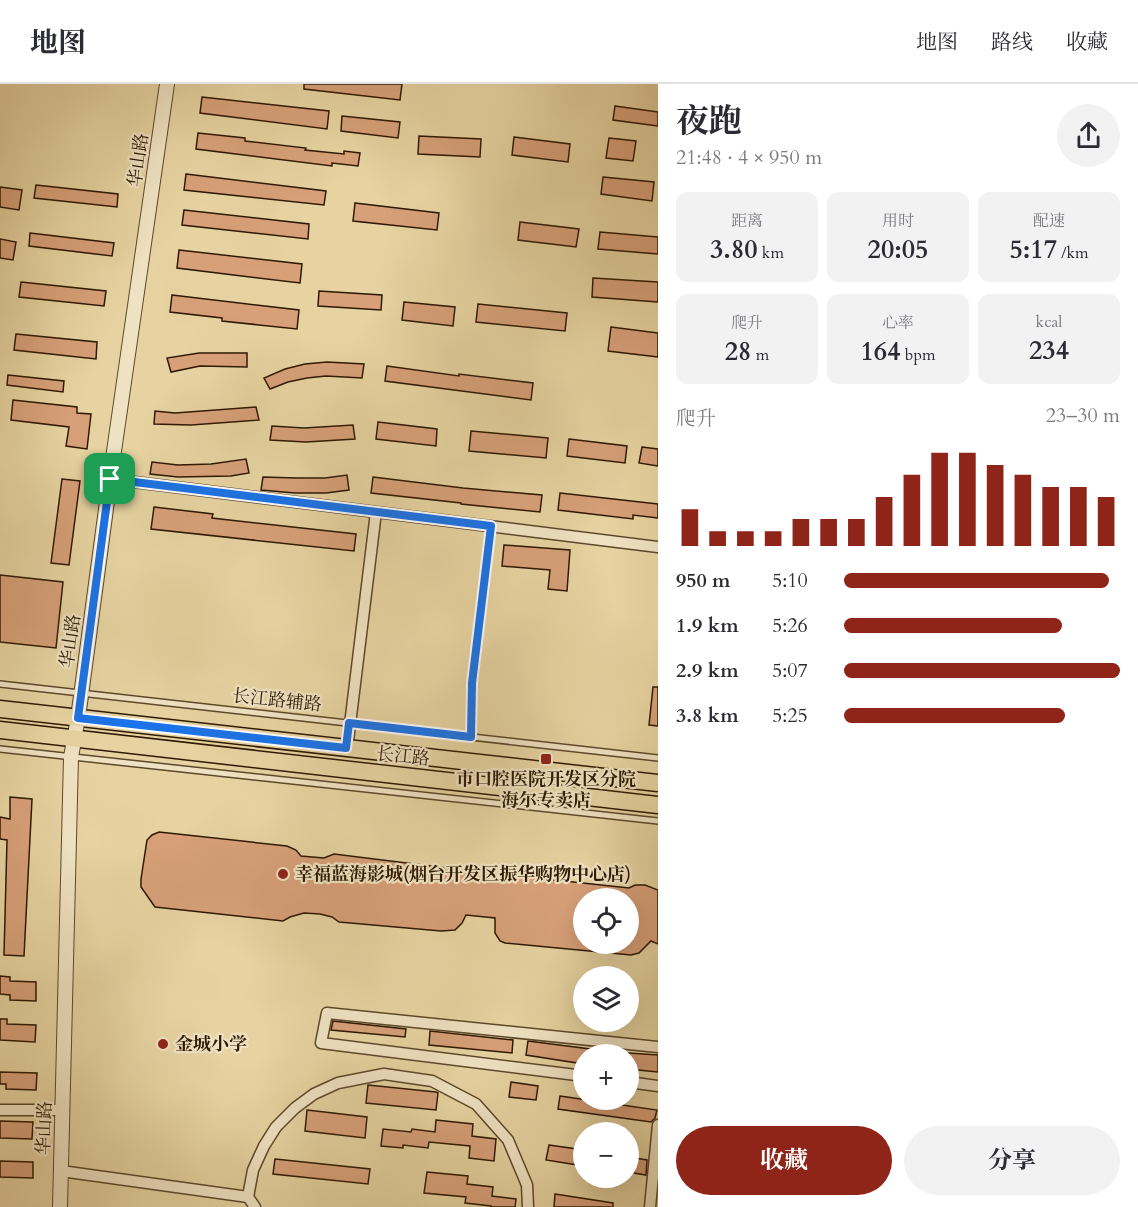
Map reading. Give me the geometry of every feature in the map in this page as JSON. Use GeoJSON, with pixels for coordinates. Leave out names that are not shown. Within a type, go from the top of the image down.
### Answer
{"type":"FeatureCollection","features":[{"type":"Feature","properties":{"kind":"main road","name":"长江路"},"geometry":{"type":"LineString","coordinates":[[0,709],[658,783]]}},
{"type":"Feature","properties":{"kind":"main road","name":"长江路"},"geometry":{"type":"LineString","coordinates":[[0,730],[658,805]]}},
{"type":"Feature","properties":{"kind":"street","name":"华山路"},"geometry":{"type":"LineString","coordinates":[[60,1207],[71,758],[167,84]]}},
{"type":"Feature","properties":{"kind":"street"},"geometry":{"type":"LineString","coordinates":[[110,479],[658,547]]}},
{"type":"Feature","properties":{"kind":"street"},"geometry":{"type":"LineString","coordinates":[[346,748],[376,512]]}},
{"type":"Feature","properties":{"kind":"street"},"geometry":{"type":"LineString","coordinates":[[573,1075],[321,1043],[327,1013],[629,1044]]}},
{"type":"Feature","properties":{"kind":"street"},"geometry":{"type":"LineString","coordinates":[[639,1045],[658,1047]]}},
{"type":"Feature","properties":{"kind":"street"},"geometry":{"type":"LineString","coordinates":[[255,1207],[248,1197],[253,1170],[276,1127],[295,1108],[314,1094],[338,1083],[384,1074],[432,1081],[476,1104],[508,1140],[527,1185],[528,1207]]}},
{"type":"Feature","properties":{"kind":"street"},"geometry":{"type":"LineString","coordinates":[[639,1083],[658,1086]]}},
{"type":"Feature","properties":{"kind":"street"},"geometry":{"type":"LineString","coordinates":[[0,1110],[62,1110]]}},
{"type":"Feature","properties":{"kind":"street"},"geometry":{"type":"LineString","coordinates":[[650,1207],[658,1125]]}},
{"type":"Feature","properties":{"kind":"street"},"geometry":{"type":"LineString","coordinates":[[61,1171],[248,1197]]}},
{"type":"Feature","properties":{"kind":"lane"},"geometry":{"type":"LineString","coordinates":[[471,737],[472,683],[491,526]]}},
{"type":"Feature","properties":{"kind":"lane","name":"长江路辅路"},"geometry":{"type":"LineString","coordinates":[[0,684],[658,758]]}},
{"type":"Feature","properties":{"kind":"lane"},"geometry":{"type":"LineString","coordinates":[[0,749],[658,821]]}},
{"type":"Feature","properties":{"kind":"building"},"geometry":{"type":"Polygon","coordinates":[[[304,84],[402,84],[400,100],[304,89],[304,84]]]}},
{"type":"Feature","properties":{"kind":"building"},"geometry":{"type":"Polygon","coordinates":[[[202,97],[329,111],[327,129],[200,113],[202,97]]]}},
{"type":"Feature","properties":{"kind":"building"},"geometry":{"type":"Polygon","coordinates":[[[615,106],[658,112],[658,126],[613,120],[615,106]]]}},
{"type":"Feature","properties":{"kind":"building"},"geometry":{"type":"Polygon","coordinates":[[[342,116],[400,122],[398,138],[341,131],[342,116]]]}},
{"type":"Feature","properties":{"kind":"building"},"geometry":{"type":"Polygon","coordinates":[[[198,133],[245,138],[245,141],[306,148],[305,150],[344,154],[344,151],[360,153],[358,166],[332,163],[332,166],[196,149],[198,133]]]}},
{"type":"Feature","properties":{"kind":"building"},"geometry":{"type":"Polygon","coordinates":[[[419,136],[481,139],[480,157],[418,154],[419,136]]]}},
{"type":"Feature","properties":{"kind":"building"},"geometry":{"type":"Polygon","coordinates":[[[514,137],[570,144],[568,162],[512,155],[514,137]]]}},
{"type":"Feature","properties":{"kind":"building"},"geometry":{"type":"Polygon","coordinates":[[[609,138],[636,141],[633,161],[606,158],[609,138]]]}},
{"type":"Feature","properties":{"kind":"building"},"geometry":{"type":"Polygon","coordinates":[[[186,174],[326,191],[324,205],[184,190],[186,174]]]}},
{"type":"Feature","properties":{"kind":"building"},"geometry":{"type":"Polygon","coordinates":[[[603,177],[654,182],[652,201],[601,194],[603,177]]]}},
{"type":"Feature","properties":{"kind":"building"},"geometry":{"type":"Polygon","coordinates":[[[36,185],[118,194],[117,207],[34,198],[36,185]]]}},
{"type":"Feature","properties":{"kind":"building"},"geometry":{"type":"Polygon","coordinates":[[[0,187],[22,190],[19,210],[0,207],[0,187]]]}},
{"type":"Feature","properties":{"kind":"building"},"geometry":{"type":"Polygon","coordinates":[[[355,203],[439,213],[437,230],[353,221],[355,203]]]}},
{"type":"Feature","properties":{"kind":"building"},"geometry":{"type":"Polygon","coordinates":[[[184,210],[309,224],[308,239],[182,225],[184,210]]]}},
{"type":"Feature","properties":{"kind":"building"},"geometry":{"type":"Polygon","coordinates":[[[520,222],[579,229],[576,247],[518,240],[520,222]]]}},
{"type":"Feature","properties":{"kind":"building"},"geometry":{"type":"Polygon","coordinates":[[[600,232],[658,237],[658,254],[598,249],[600,232]]]}},
{"type":"Feature","properties":{"kind":"building"},"geometry":{"type":"Polygon","coordinates":[[[30,233],[114,243],[112,256],[29,246],[30,233]]]}},
{"type":"Feature","properties":{"kind":"building"},"geometry":{"type":"Polygon","coordinates":[[[0,239],[16,242],[13,260],[0,258],[0,239]]]}},
{"type":"Feature","properties":{"kind":"building"},"geometry":{"type":"Polygon","coordinates":[[[179,250],[302,264],[300,283],[177,268],[179,250]]]}},
{"type":"Feature","properties":{"kind":"building"},"geometry":{"type":"Polygon","coordinates":[[[593,278],[658,282],[658,302],[592,297],[593,278]]]}},
{"type":"Feature","properties":{"kind":"building"},"geometry":{"type":"Polygon","coordinates":[[[21,282],[106,291],[104,306],[19,297],[21,282]]]}},
{"type":"Feature","properties":{"kind":"building"},"geometry":{"type":"Polygon","coordinates":[[[319,291],[382,295],[381,310],[318,306],[319,291]]]}},
{"type":"Feature","properties":{"kind":"building"},"geometry":{"type":"Polygon","coordinates":[[[172,295],[299,310],[297,329],[222,321],[222,318],[170,312],[172,295]]]}},
{"type":"Feature","properties":{"kind":"building"},"geometry":{"type":"Polygon","coordinates":[[[404,302],[455,307],[453,326],[402,320],[404,302]]]}},
{"type":"Feature","properties":{"kind":"building"},"geometry":{"type":"Polygon","coordinates":[[[478,304],[567,313],[565,331],[476,322],[478,304]]]}},
{"type":"Feature","properties":{"kind":"building"},"geometry":{"type":"Polygon","coordinates":[[[611,327],[658,333],[658,357],[608,351],[611,327]]]}},
{"type":"Feature","properties":{"kind":"building"},"geometry":{"type":"Polygon","coordinates":[[[16,334],[97,342],[96,359],[14,350],[16,334]]]}},
{"type":"Feature","properties":{"kind":"building"},"geometry":{"type":"Polygon","coordinates":[[[199,353],[247,353],[247,367],[200,366],[171,372],[167,358],[199,353]]]}},
{"type":"Feature","properties":{"kind":"building"},"geometry":{"type":"Polygon","coordinates":[[[327,362],[364,364],[362,378],[326,376],[307,378],[270,389],[264,378],[285,369],[327,362]]]}},
{"type":"Feature","properties":{"kind":"building"},"geometry":{"type":"Polygon","coordinates":[[[387,366],[533,383],[531,400],[385,381],[387,366]]]}},
{"type":"Feature","properties":{"kind":"building"},"geometry":{"type":"Polygon","coordinates":[[[8,375],[64,381],[63,392],[7,385],[8,375]]]}},
{"type":"Feature","properties":{"kind":"building"},"geometry":{"type":"Polygon","coordinates":[[[13,400],[77,407],[77,413],[91,414],[87,449],[66,446],[69,427],[11,420],[13,400]]]}},
{"type":"Feature","properties":{"kind":"building"},"geometry":{"type":"Polygon","coordinates":[[[256,407],[259,420],[191,425],[154,424],[155,411],[175,413],[256,407]]]}},
{"type":"Feature","properties":{"kind":"building"},"geometry":{"type":"Polygon","coordinates":[[[378,422],[437,429],[436,446],[376,439],[378,422]]]}},
{"type":"Feature","properties":{"kind":"building"},"geometry":{"type":"Polygon","coordinates":[[[353,425],[355,439],[306,442],[270,440],[272,426],[304,428],[353,425]]]}},
{"type":"Feature","properties":{"kind":"building"},"geometry":{"type":"Polygon","coordinates":[[[471,431],[548,438],[546,458],[469,451],[471,431]]]}},
{"type":"Feature","properties":{"kind":"building"},"geometry":{"type":"Polygon","coordinates":[[[569,439],[627,446],[625,463],[567,456],[569,439]]]}},
{"type":"Feature","properties":{"kind":"building"},"geometry":{"type":"Polygon","coordinates":[[[642,447],[658,449],[658,466],[639,463],[642,447]]]}},
{"type":"Feature","properties":{"kind":"building"},"geometry":{"type":"Polygon","coordinates":[[[246,459],[249,473],[231,476],[178,477],[150,474],[152,462],[178,465],[211,464],[246,459]]]}},
{"type":"Feature","properties":{"kind":"building"},"geometry":{"type":"Polygon","coordinates":[[[347,475],[349,490],[295,493],[261,490],[263,477],[325,478],[347,475]]]}},
{"type":"Feature","properties":{"kind":"building"},"geometry":{"type":"Polygon","coordinates":[[[373,477],[542,495],[540,512],[371,493],[373,477]]]}},
{"type":"Feature","properties":{"kind":"building"},"geometry":{"type":"Polygon","coordinates":[[[62,479],[80,481],[69,565],[51,563],[62,479]]]}},
{"type":"Feature","properties":{"kind":"building"},"geometry":{"type":"Polygon","coordinates":[[[560,493],[658,504],[658,518],[633,515],[633,519],[558,510],[560,493]]]}},
{"type":"Feature","properties":{"kind":"building"},"geometry":{"type":"Polygon","coordinates":[[[154,507],[213,514],[212,518],[356,534],[354,551],[151,529],[154,507]]]}},
{"type":"Feature","properties":{"kind":"building"},"geometry":{"type":"Polygon","coordinates":[[[504,545],[570,550],[567,591],[548,589],[550,570],[502,566],[504,545]]]}},
{"type":"Feature","properties":{"kind":"building"},"geometry":{"type":"Polygon","coordinates":[[[0,575],[63,582],[56,648],[0,642],[0,575]]]}},
{"type":"Feature","properties":{"kind":"building"},"geometry":{"type":"Polygon","coordinates":[[[653,687],[658,687],[658,726],[649,725],[653,687]]]}},
{"type":"Feature","properties":{"kind":"building"},"geometry":{"type":"Polygon","coordinates":[[[10,797],[32,799],[24,956],[4,955],[7,840],[0,839],[0,817],[10,819],[10,797]]]}},
{"type":"Feature","properties":{"kind":"building"},"geometry":{"type":"Polygon","coordinates":[[[159,832],[287,846],[296,850],[301,856],[324,858],[334,854],[463,870],[470,876],[501,881],[518,876],[629,888],[573,888],[573,949],[505,943],[500,941],[495,933],[495,918],[466,915],[455,930],[441,931],[339,922],[332,917],[320,914],[304,913],[283,921],[155,907],[141,887],[147,840],[159,832]]]}},
{"type":"Feature","properties":{"kind":"building"},"geometry":{"type":"Polygon","coordinates":[[[635,885],[645,885],[658,890],[658,944],[651,941],[639,953],[639,888],[629,888],[635,885]]]}},
{"type":"Feature","properties":{"kind":"building"},"geometry":{"type":"Polygon","coordinates":[[[0,976],[10,977],[10,981],[36,982],[36,1001],[10,1000],[10,995],[0,994],[0,976]]]}},
{"type":"Feature","properties":{"kind":"building"},"geometry":{"type":"Polygon","coordinates":[[[0,1019],[7,1019],[7,1024],[36,1025],[35,1042],[0,1040],[0,1019]]]}},
{"type":"Feature","properties":{"kind":"building"},"geometry":{"type":"Polygon","coordinates":[[[333,1021],[406,1029],[405,1037],[331,1030],[333,1021]]]}},
{"type":"Feature","properties":{"kind":"building"},"geometry":{"type":"Polygon","coordinates":[[[430,1031],[513,1040],[512,1053],[429,1045],[430,1031]]]}},
{"type":"Feature","properties":{"kind":"building"},"geometry":{"type":"Polygon","coordinates":[[[528,1041],[573,1047],[573,1062],[526,1055],[528,1041]]]}},
{"type":"Feature","properties":{"kind":"building"},"geometry":{"type":"Polygon","coordinates":[[[639,1054],[658,1055],[658,1072],[639,1070],[639,1054]]]}},
{"type":"Feature","properties":{"kind":"building"},"geometry":{"type":"Polygon","coordinates":[[[0,1072],[37,1073],[36,1090],[6,1089],[6,1084],[0,1084],[0,1072]]]}},
{"type":"Feature","properties":{"kind":"building"},"geometry":{"type":"Polygon","coordinates":[[[511,1082],[538,1086],[536,1100],[509,1097],[511,1082]]]}},
{"type":"Feature","properties":{"kind":"building"},"geometry":{"type":"Polygon","coordinates":[[[368,1085],[436,1092],[438,1093],[436,1110],[366,1103],[368,1085]]]}},
{"type":"Feature","properties":{"kind":"building"},"geometry":{"type":"Polygon","coordinates":[[[560,1096],[573,1098],[573,1110],[639,1110],[639,1107],[657,1110],[651,1122],[558,1109],[560,1096]]]}},
{"type":"Feature","properties":{"kind":"building"},"geometry":{"type":"Polygon","coordinates":[[[307,1110],[367,1117],[365,1138],[305,1131],[307,1110]]]}},
{"type":"Feature","properties":{"kind":"building"},"geometry":{"type":"Polygon","coordinates":[[[436,1120],[473,1124],[472,1136],[496,1139],[494,1161],[469,1158],[470,1146],[429,1142],[428,1148],[403,1145],[403,1148],[381,1146],[383,1129],[435,1132],[436,1120]]]}},
{"type":"Feature","properties":{"kind":"building"},"geometry":{"type":"Polygon","coordinates":[[[0,1121],[33,1122],[32,1139],[0,1138],[0,1121]]]}},
{"type":"Feature","properties":{"kind":"building"},"geometry":{"type":"Polygon","coordinates":[[[549,1145],[573,1148],[573,1164],[546,1160],[549,1145]]]}},
{"type":"Feature","properties":{"kind":"building"},"geometry":{"type":"Polygon","coordinates":[[[275,1159],[370,1169],[368,1184],[273,1174],[275,1159]]]}},
{"type":"Feature","properties":{"kind":"building"},"geometry":{"type":"Polygon","coordinates":[[[639,1159],[647,1160],[646,1175],[639,1174],[639,1159]]]}},
{"type":"Feature","properties":{"kind":"building"},"geometry":{"type":"Polygon","coordinates":[[[0,1161],[33,1162],[33,1178],[0,1177],[0,1161]]]}},
{"type":"Feature","properties":{"kind":"building"},"geometry":{"type":"Polygon","coordinates":[[[427,1172],[468,1176],[467,1184],[493,1187],[492,1196],[516,1199],[515,1207],[491,1207],[465,1203],[466,1197],[424,1193],[427,1172]]]}},
{"type":"Feature","properties":{"kind":"building"},"geometry":{"type":"Polygon","coordinates":[[[555,1194],[613,1203],[613,1207],[554,1207],[555,1194]]]}},
{"type":"Feature","properties":{"kind":"place","name":"市口腔医院开发区分院 海尔专卖店"},"geometry":{"type":"Point","coordinates":[546,759]}},
{"type":"Feature","properties":{"kind":"place","name":"幸福蓝海影城(烟台开发区振华购物中心店)"},"geometry":{"type":"Point","coordinates":[283,874]}},
{"type":"Feature","properties":{"kind":"place","name":"金城小学"},"geometry":{"type":"Point","coordinates":[163,1044]}},
{"type":"Feature","properties":{"kind":"route"},"geometry":{"type":"LineString","coordinates":[[110,479],[491,526],[472,683],[471,737],[349,723],[346,748],[78,718],[110,479]]}}]}
